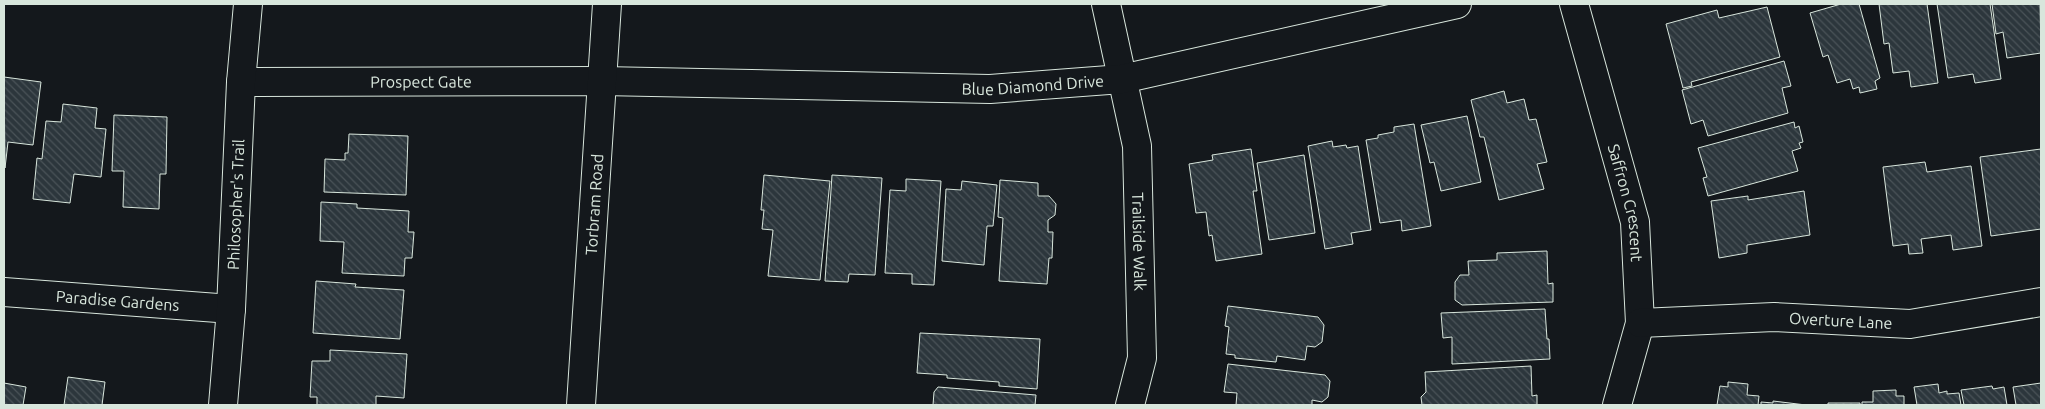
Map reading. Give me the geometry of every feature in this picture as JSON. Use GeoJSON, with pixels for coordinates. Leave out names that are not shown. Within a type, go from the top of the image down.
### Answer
{"type":"FeatureCollection","features":[{"type":"Feature","properties":{"kind":"street","name":"Philosopher's Trail"},"geometry":{"type":"LineString","coordinates":[[223,405],[231,309],[241,82],[248,4]]}},
{"type":"Feature","properties":{"kind":"street","name":"Torbram Road"},"geometry":{"type":"LineString","coordinates":[[581,405],[607,4]]}},
{"type":"Feature","properties":{"kind":"street","name":"Trailside Walk"},"geometry":{"type":"LineString","coordinates":[[1106,4],[1137,146],[1142,358],[1130,405]]}},
{"type":"Feature","properties":{"kind":"street","name":"Blue Diamond Drive"},"geometry":{"type":"LineString","coordinates":[[602,81],[990,89],[1122,79],[1457,4]]}},
{"type":"Feature","properties":{"kind":"street","name":"Saffron Crescent"},"geometry":{"type":"LineString","coordinates":[[1574,4],[1635,222],[1640,323],[1617,405]]}},
{"type":"Feature","properties":{"kind":"street","name":"Prospect Gate"},"geometry":{"type":"LineString","coordinates":[[241,82],[602,81]]}},
{"type":"Feature","properties":{"kind":"street","name":"Paradise Gardens"},"geometry":{"type":"LineString","coordinates":[[4,292],[231,309]]}},
{"type":"Feature","properties":{"kind":"street","name":"Overture Lane"},"geometry":{"type":"LineString","coordinates":[[1640,323],[1774,317],[1910,324],[2041,302]]}},
{"type":"Feature","properties":{"kind":"building"},"geometry":{"type":"Polygon","coordinates":[[[1841,4],[1859,4],[1880,78],[1875,81],[1877,89],[1860,93],[1859,87],[1853,89],[1850,79],[1837,83],[1828,55],[1823,57],[1810,13],[1841,4]]]}},
{"type":"Feature","properties":{"kind":"building"},"geometry":{"type":"Polygon","coordinates":[[[1879,4],[1927,4],[1938,83],[1911,87],[1909,71],[1893,73],[1889,43],[1884,44],[1879,4]]]}},
{"type":"Feature","properties":{"kind":"building"},"geometry":{"type":"Polygon","coordinates":[[[1937,4],[1990,4],[2001,79],[1975,83],[1973,74],[1948,78],[1937,4]]]}},
{"type":"Feature","properties":{"kind":"building"},"geometry":{"type":"Polygon","coordinates":[[[1992,4],[2040,4],[2041,53],[2007,58],[2003,32],[1996,34],[1992,4]]]}},
{"type":"Feature","properties":{"kind":"building"},"geometry":{"type":"Polygon","coordinates":[[[1767,7],[1780,57],[1691,82],[1692,86],[1683,88],[1666,24],[1717,10],[1719,18],[1767,7]]]}},
{"type":"Feature","properties":{"kind":"building"},"geometry":{"type":"Polygon","coordinates":[[[1784,61],[1791,86],[1782,88],[1788,113],[1708,136],[1703,120],[1691,124],[1682,90],[1784,61]]]}},
{"type":"Feature","properties":{"kind":"building"},"geometry":{"type":"Polygon","coordinates":[[[4,77],[41,82],[33,145],[8,142],[5,168],[4,77]]]}},
{"type":"Feature","properties":{"kind":"building"},"geometry":{"type":"Polygon","coordinates":[[[1504,91],[1507,103],[1524,99],[1529,120],[1536,119],[1547,162],[1537,164],[1544,189],[1499,200],[1484,137],[1480,137],[1471,100],[1504,91]]]}},
{"type":"Feature","properties":{"kind":"building"},"geometry":{"type":"Polygon","coordinates":[[[63,104],[97,108],[95,128],[106,129],[101,177],[74,174],[70,203],[33,199],[37,158],[42,159],[46,121],[61,122],[63,104]]]}},
{"type":"Feature","properties":{"kind":"building"},"geometry":{"type":"Polygon","coordinates":[[[114,115],[167,117],[166,174],[160,174],[159,209],[123,207],[124,171],[112,171],[114,115]]]}},
{"type":"Feature","properties":{"kind":"building"},"geometry":{"type":"Polygon","coordinates":[[[1467,116],[1481,182],[1441,191],[1434,162],[1430,163],[1421,125],[1467,116]]]}},
{"type":"Feature","properties":{"kind":"building"},"geometry":{"type":"Polygon","coordinates":[[[1794,122],[1795,128],[1799,126],[1803,142],[1799,143],[1801,148],[1792,151],[1798,171],[1708,196],[1703,178],[1707,177],[1698,148],[1794,122]]]}},
{"type":"Feature","properties":{"kind":"building"},"geometry":{"type":"Polygon","coordinates":[[[1414,124],[1431,226],[1402,231],[1401,220],[1380,223],[1366,140],[1378,138],[1378,135],[1394,132],[1394,127],[1414,124]]]}},
{"type":"Feature","properties":{"kind":"building"},"geometry":{"type":"Polygon","coordinates":[[[349,134],[408,136],[406,195],[324,192],[325,159],[345,160],[345,153],[348,153],[349,134]]]}},
{"type":"Feature","properties":{"kind":"building"},"geometry":{"type":"Polygon","coordinates":[[[1332,141],[1333,147],[1346,145],[1347,148],[1358,146],[1371,230],[1351,233],[1353,244],[1325,249],[1308,146],[1332,141]]]}},
{"type":"Feature","properties":{"kind":"building"},"geometry":{"type":"Polygon","coordinates":[[[1251,149],[1257,191],[1253,191],[1262,254],[1216,261],[1212,235],[1209,236],[1206,212],[1196,213],[1189,164],[1213,160],[1212,155],[1251,149]]]}},
{"type":"Feature","properties":{"kind":"building"},"geometry":{"type":"Polygon","coordinates":[[[2041,149],[2041,229],[1991,236],[1980,157],[2041,149]]]}},
{"type":"Feature","properties":{"kind":"building"},"geometry":{"type":"Polygon","coordinates":[[[1304,155],[1315,233],[1269,240],[1257,163],[1304,155]]]}},
{"type":"Feature","properties":{"kind":"building"},"geometry":{"type":"Polygon","coordinates":[[[1925,162],[1927,172],[1971,166],[1982,246],[1953,250],[1951,235],[1921,239],[1923,253],[1909,254],[1908,244],[1893,246],[1883,167],[1925,162]]]}},
{"type":"Feature","properties":{"kind":"building"},"geometry":{"type":"Polygon","coordinates":[[[764,175],[830,181],[820,280],[768,276],[773,230],[762,229],[764,210],[761,210],[764,175]]]}},
{"type":"Feature","properties":{"kind":"building"},"geometry":{"type":"Polygon","coordinates":[[[832,175],[882,178],[875,275],[849,274],[848,282],[825,281],[832,175]]]}},
{"type":"Feature","properties":{"kind":"building"},"geometry":{"type":"Polygon","coordinates":[[[906,179],[941,181],[934,285],[912,284],[912,274],[885,273],[890,190],[906,191],[906,179]]]}},
{"type":"Feature","properties":{"kind":"building"},"geometry":{"type":"Polygon","coordinates":[[[1000,180],[1038,183],[1038,196],[1049,196],[1056,204],[1055,215],[1048,220],[1048,232],[1053,232],[1052,258],[1049,258],[1047,284],[999,281],[1003,218],[998,217],[1000,180]]]}},
{"type":"Feature","properties":{"kind":"building"},"geometry":{"type":"Polygon","coordinates":[[[962,181],[997,185],[993,226],[987,226],[984,265],[942,261],[946,189],[961,190],[962,181]]]}},
{"type":"Feature","properties":{"kind":"building"},"geometry":{"type":"Polygon","coordinates":[[[1804,191],[1810,235],[1747,245],[1747,253],[1719,258],[1711,201],[1748,196],[1748,200],[1804,191]]]}},
{"type":"Feature","properties":{"kind":"building"},"geometry":{"type":"Polygon","coordinates":[[[321,202],[357,204],[357,208],[409,211],[408,232],[414,232],[412,258],[405,258],[404,276],[342,273],[344,242],[320,241],[321,202]]]}},
{"type":"Feature","properties":{"kind":"building"},"geometry":{"type":"Polygon","coordinates":[[[1547,251],[1548,284],[1553,283],[1553,302],[1462,305],[1455,300],[1455,282],[1460,275],[1469,275],[1468,261],[1497,260],[1497,253],[1547,251]]]}},
{"type":"Feature","properties":{"kind":"building"},"geometry":{"type":"Polygon","coordinates":[[[316,281],[356,284],[355,287],[404,290],[400,339],[313,333],[316,281]]]}},
{"type":"Feature","properties":{"kind":"building"},"geometry":{"type":"Polygon","coordinates":[[[1228,306],[1318,317],[1324,325],[1322,342],[1315,347],[1307,346],[1305,360],[1277,356],[1276,362],[1235,358],[1235,355],[1226,354],[1229,327],[1225,326],[1228,306]]]}},
{"type":"Feature","properties":{"kind":"building"},"geometry":{"type":"Polygon","coordinates":[[[1545,309],[1550,359],[1452,364],[1452,337],[1443,338],[1441,313],[1545,309]]]}},
{"type":"Feature","properties":{"kind":"building"},"geometry":{"type":"Polygon","coordinates":[[[920,333],[1040,339],[1037,389],[999,386],[999,382],[947,378],[947,375],[917,373],[920,333]]]}},
{"type":"Feature","properties":{"kind":"building"},"geometry":{"type":"Polygon","coordinates":[[[330,350],[407,354],[404,398],[376,396],[376,405],[317,405],[317,397],[310,397],[312,361],[330,361],[330,350]]]}},
{"type":"Feature","properties":{"kind":"building"},"geometry":{"type":"Polygon","coordinates":[[[1228,364],[1325,375],[1330,381],[1328,397],[1322,402],[1312,400],[1312,405],[1236,405],[1237,393],[1224,392],[1228,364]]]}},
{"type":"Feature","properties":{"kind":"building"},"geometry":{"type":"Polygon","coordinates":[[[1531,366],[1532,396],[1537,395],[1537,405],[1422,405],[1421,397],[1426,392],[1425,372],[1531,366]]]}},
{"type":"Feature","properties":{"kind":"building"},"geometry":{"type":"Polygon","coordinates":[[[68,377],[105,382],[102,405],[64,405],[68,377]]]}},
{"type":"Feature","properties":{"kind":"building"},"geometry":{"type":"Polygon","coordinates":[[[1728,382],[1748,384],[1747,395],[1759,396],[1758,405],[1717,405],[1720,386],[1728,387],[1728,382]]]}},
{"type":"Feature","properties":{"kind":"building"},"geometry":{"type":"Polygon","coordinates":[[[4,383],[26,387],[23,405],[4,405],[4,383]]]}},
{"type":"Feature","properties":{"kind":"building"},"geometry":{"type":"Polygon","coordinates":[[[2041,383],[2041,405],[2016,405],[2013,387],[2041,383]]]}},
{"type":"Feature","properties":{"kind":"building"},"geometry":{"type":"Polygon","coordinates":[[[1938,384],[1939,393],[1947,391],[1947,394],[1959,393],[1961,405],[1917,405],[1914,387],[1938,384]]]}},
{"type":"Feature","properties":{"kind":"building"},"geometry":{"type":"Polygon","coordinates":[[[1992,386],[1993,389],[2004,387],[2007,405],[1964,405],[1961,390],[1992,386]]]}},
{"type":"Feature","properties":{"kind":"building"},"geometry":{"type":"Polygon","coordinates":[[[938,387],[1036,395],[1035,405],[933,405],[934,392],[938,387]]]}},
{"type":"Feature","properties":{"kind":"building"},"geometry":{"type":"Polygon","coordinates":[[[1896,390],[1896,396],[1904,396],[1904,405],[1862,405],[1862,402],[1873,402],[1873,391],[1896,390]]]}},
{"type":"Feature","properties":{"kind":"building"},"geometry":{"type":"Polygon","coordinates":[[[1773,401],[1806,405],[1761,405],[1761,402],[1773,403],[1773,401]]]}},
{"type":"Feature","properties":{"kind":"building"},"geometry":{"type":"Polygon","coordinates":[[[1828,403],[1860,403],[1860,405],[1828,405],[1828,403]]]}}]}
